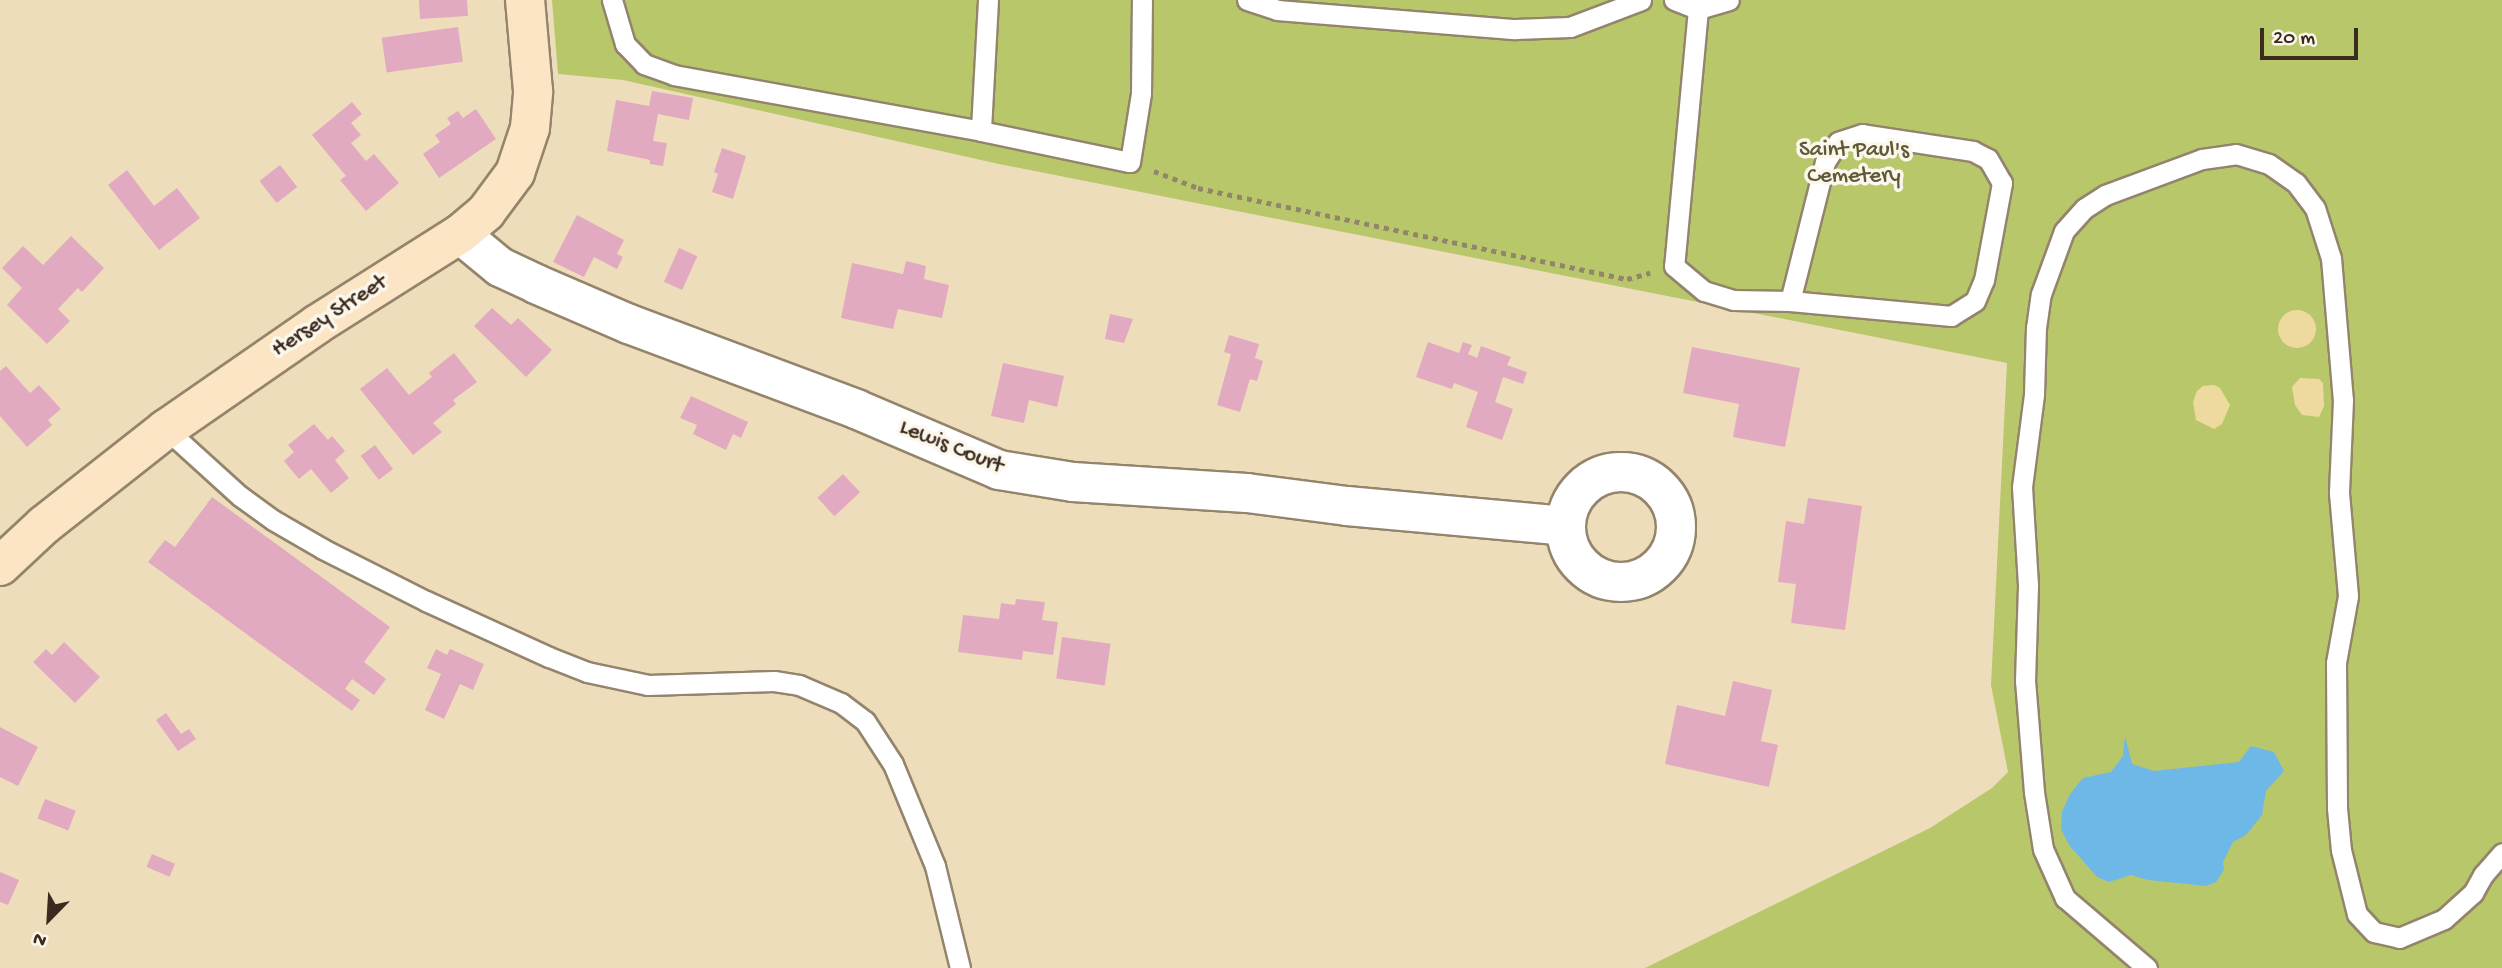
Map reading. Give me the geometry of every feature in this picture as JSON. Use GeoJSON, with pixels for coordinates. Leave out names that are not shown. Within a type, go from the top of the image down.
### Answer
{"type":"FeatureCollection","features":[{"type":"Feature","properties":{"kind":"street","name":"Hersey Street"},"geometry":{"type":"LineString","coordinates":[[0,566],[44,525],[166,429],[316,325],[460,234],[502,193],[515,173],[530,128],[533,91],[525,0]]}},
{"type":"Feature","properties":{"kind":"street","name":"Lewis Court"},"geometry":{"type":"LineString","coordinates":[[460,234],[500,267],[536,284],[629,324],[856,409],[999,470],[1073,482],[1247,493],[1347,506],[1565,526]]}},
{"type":"Feature","properties":{"kind":"lane"},"geometry":{"type":"LineString","coordinates":[[612,0],[625,44],[644,64],[674,75],[981,131],[1130,162],[1141,93],[1142,0]]}},
{"type":"Feature","properties":{"kind":"lane"},"geometry":{"type":"LineString","coordinates":[[981,131],[988,0]]}},
{"type":"Feature","properties":{"kind":"lane"},"geometry":{"type":"LineString","coordinates":[[1247,0],[1277,10],[1515,29],[1570,27],[1641,0]]}},
{"type":"Feature","properties":{"kind":"lane"},"geometry":{"type":"LineString","coordinates":[[1674,0],[1698,9],[1729,0]]}},
{"type":"Feature","properties":{"kind":"lane"},"geometry":{"type":"LineString","coordinates":[[1698,9],[1674,266],[1704,291],[1733,300],[1790,301],[1951,316],[1975,301],[1984,281],[2002,183],[1988,159],[1973,151],[1862,134],[1838,142],[1825,162],[1790,301]]}},
{"type":"Feature","properties":{"kind":"lane"},"geometry":{"type":"LineString","coordinates":[[2147,968],[2065,898],[2043,849],[2034,792],[2025,681],[2028,585],[2022,487],[2034,394],[2036,328],[2041,294],[2064,231],[2085,208],[2105,195],[2202,159],[2236,154],[2269,164],[2295,183],[2315,208],[2331,258],[2343,400],[2339,493],[2348,596],[2336,663],[2337,808],[2341,850],[2357,914],[2374,932],[2399,938],[2444,919],[2473,893],[2483,875],[2502,853]]}},
{"type":"Feature","properties":{"kind":"lane"},"geometry":{"type":"LineString","coordinates":[[166,429],[240,496],[273,520],[415,596],[549,657],[587,672],[648,685],[750,679],[774,681],[799,685],[841,703],[865,721],[893,764],[935,866],[950,914],[960,968]]}},
{"type":"Feature","properties":{"kind":"path"},"geometry":{"type":"LineString","coordinates":[[1130,162],[1198,188],[1627,279],[1674,266]]}},
{"type":"Feature","properties":{"kind":"green space","name":"Saint Paul's Cemetery"},"geometry":{"type":"Polygon","coordinates":[[[552,0],[2502,0],[2502,968],[1645,968],[1930,828],[1992,788],[2008,772],[1991,685],[2007,363],[999,164],[623,80],[558,74],[552,0]]]}},
{"type":"Feature","properties":{"kind":"sand"},"geometry":{"type":"Polygon","coordinates":[[[2297,310],[2311,315],[2316,329],[2311,343],[2297,348],[2283,343],[2278,329],[2283,315],[2297,310]]]}},
{"type":"Feature","properties":{"kind":"sand"},"geometry":{"type":"Polygon","coordinates":[[[2300,378],[2319,379],[2323,383],[2324,406],[2319,417],[2302,415],[2295,405],[2292,387],[2300,378]]]}},
{"type":"Feature","properties":{"kind":"sand"},"geometry":{"type":"Polygon","coordinates":[[[2214,385],[2220,388],[2230,405],[2222,424],[2214,429],[2196,420],[2193,402],[2197,391],[2203,386],[2214,385]]]}},
{"type":"Feature","properties":{"kind":"water"},"geometry":{"type":"Polygon","coordinates":[[[2125,736],[2132,764],[2154,771],[2239,762],[2251,746],[2274,752],[2284,771],[2266,791],[2262,815],[2246,835],[2233,842],[2223,862],[2224,870],[2216,882],[2206,886],[2148,880],[2131,875],[2109,882],[2097,877],[2069,845],[2061,829],[2062,812],[2070,794],[2083,778],[2111,772],[2123,756],[2125,736]]]}},
{"type":"Feature","properties":{"kind":"building"},"geometry":{"type":"Polygon","coordinates":[[[419,0],[467,0],[468,16],[420,19],[419,0]]]}},
{"type":"Feature","properties":{"kind":"building"},"geometry":{"type":"Polygon","coordinates":[[[458,27],[463,62],[387,72],[382,38],[458,27]]]}},
{"type":"Feature","properties":{"kind":"building"},"geometry":{"type":"Polygon","coordinates":[[[652,91],[693,98],[689,120],[658,114],[653,141],[667,143],[663,166],[650,164],[650,160],[607,151],[616,100],[649,106],[652,91]]]}},
{"type":"Feature","properties":{"kind":"building"},"geometry":{"type":"Polygon","coordinates":[[[352,102],[362,114],[351,123],[361,135],[351,143],[366,161],[374,154],[399,183],[366,211],[340,180],[346,176],[312,135],[352,102]]]}},
{"type":"Feature","properties":{"kind":"building"},"geometry":{"type":"Polygon","coordinates":[[[476,109],[496,139],[439,178],[423,154],[440,142],[435,135],[451,124],[447,118],[458,111],[463,118],[476,109]]]}},
{"type":"Feature","properties":{"kind":"building"},"geometry":{"type":"Polygon","coordinates":[[[722,148],[746,156],[733,199],[712,192],[718,174],[714,172],[722,148]]]}},
{"type":"Feature","properties":{"kind":"building"},"geometry":{"type":"Polygon","coordinates":[[[280,165],[297,187],[277,203],[260,181],[280,165]]]}},
{"type":"Feature","properties":{"kind":"building"},"geometry":{"type":"Polygon","coordinates":[[[127,170],[154,206],[177,188],[200,218],[159,250],[108,185],[127,170]]]}},
{"type":"Feature","properties":{"kind":"building"},"geometry":{"type":"Polygon","coordinates":[[[577,215],[624,240],[617,254],[623,257],[617,269],[594,257],[584,277],[553,262],[577,215]]]}},
{"type":"Feature","properties":{"kind":"building"},"geometry":{"type":"Polygon","coordinates":[[[71,236],[104,268],[82,292],[78,288],[58,309],[70,321],[47,344],[7,305],[22,288],[2,268],[23,246],[43,265],[71,236]]]}},
{"type":"Feature","properties":{"kind":"building"},"geometry":{"type":"Polygon","coordinates":[[[679,248],[697,256],[682,290],[664,282],[679,248]]]}},
{"type":"Feature","properties":{"kind":"building"},"geometry":{"type":"Polygon","coordinates":[[[906,261],[926,266],[924,279],[949,285],[942,318],[898,309],[893,329],[841,318],[852,263],[903,274],[906,261]]]}},
{"type":"Feature","properties":{"kind":"building"},"geometry":{"type":"Polygon","coordinates":[[[492,308],[511,325],[518,318],[552,350],[526,377],[474,326],[492,308]]]}},
{"type":"Feature","properties":{"kind":"building"},"geometry":{"type":"Polygon","coordinates":[[[1110,314],[1133,319],[1124,343],[1105,339],[1110,314]]]}},
{"type":"Feature","properties":{"kind":"building"},"geometry":{"type":"Polygon","coordinates":[[[1229,335],[1259,344],[1255,358],[1263,361],[1257,381],[1250,379],[1240,412],[1217,405],[1231,354],[1224,352],[1229,335]]]}},
{"type":"Feature","properties":{"kind":"building"},"geometry":{"type":"Polygon","coordinates":[[[1428,342],[1459,353],[1463,342],[1472,345],[1468,354],[1477,358],[1481,346],[1511,357],[1507,365],[1527,372],[1523,384],[1503,377],[1495,402],[1513,409],[1502,440],[1466,427],[1478,392],[1454,383],[1452,389],[1416,377],[1428,342]]]}},
{"type":"Feature","properties":{"kind":"building"},"geometry":{"type":"Polygon","coordinates":[[[1692,347],[1800,368],[1785,447],[1733,437],[1739,404],[1683,393],[1692,347]]]}},
{"type":"Feature","properties":{"kind":"building"},"geometry":{"type":"Polygon","coordinates":[[[454,353],[477,382],[453,400],[456,404],[433,423],[442,432],[413,455],[360,389],[387,368],[409,395],[432,377],[429,373],[454,353]]]}},
{"type":"Feature","properties":{"kind":"building"},"geometry":{"type":"Polygon","coordinates":[[[1003,363],[1064,376],[1057,407],[1029,400],[1024,423],[991,416],[1003,363]]]}},
{"type":"Feature","properties":{"kind":"building"},"geometry":{"type":"Polygon","coordinates":[[[6,366],[30,393],[39,385],[61,409],[48,420],[52,425],[27,447],[0,416],[0,371],[6,366]]]}},
{"type":"Feature","properties":{"kind":"building"},"geometry":{"type":"Polygon","coordinates":[[[691,396],[748,422],[741,438],[733,434],[726,450],[693,434],[697,425],[680,418],[691,396]]]}},
{"type":"Feature","properties":{"kind":"building"},"geometry":{"type":"Polygon","coordinates":[[[314,424],[328,440],[332,436],[345,451],[335,460],[349,478],[331,493],[311,469],[299,479],[284,461],[294,452],[288,445],[314,424]]]}},
{"type":"Feature","properties":{"kind":"building"},"geometry":{"type":"Polygon","coordinates":[[[375,445],[393,469],[379,480],[361,456],[375,445]]]}},
{"type":"Feature","properties":{"kind":"building"},"geometry":{"type":"Polygon","coordinates":[[[843,474],[860,492],[834,516],[817,498],[843,474]]]}},
{"type":"Feature","properties":{"kind":"building"},"geometry":{"type":"Polygon","coordinates":[[[212,497],[390,627],[364,662],[386,679],[374,695],[352,679],[345,689],[360,700],[352,711],[148,562],[165,540],[175,547],[212,497]]]}},
{"type":"Feature","properties":{"kind":"building"},"geometry":{"type":"Polygon","coordinates":[[[1808,498],[1862,506],[1845,630],[1791,623],[1796,584],[1778,582],[1786,521],[1804,524],[1808,498]]]}},
{"type":"Feature","properties":{"kind":"building"},"geometry":{"type":"Polygon","coordinates":[[[1016,599],[1045,602],[1042,620],[1058,622],[1053,655],[1023,651],[1022,660],[958,652],[963,615],[999,619],[1001,603],[1015,605],[1016,599]]]}},
{"type":"Feature","properties":{"kind":"building"},"geometry":{"type":"Polygon","coordinates":[[[1062,637],[1111,644],[1105,685],[1056,679],[1062,637]]]}},
{"type":"Feature","properties":{"kind":"building"},"geometry":{"type":"Polygon","coordinates":[[[64,642],[100,677],[75,703],[33,662],[46,649],[52,655],[64,642]]]}},
{"type":"Feature","properties":{"kind":"building"},"geometry":{"type":"Polygon","coordinates":[[[436,649],[447,655],[450,649],[484,664],[473,690],[460,684],[444,719],[425,710],[441,674],[427,668],[436,649]]]}},
{"type":"Feature","properties":{"kind":"building"},"geometry":{"type":"Polygon","coordinates":[[[1733,681],[1772,690],[1761,741],[1778,745],[1769,787],[1665,764],[1677,705],[1725,716],[1733,681]]]}},
{"type":"Feature","properties":{"kind":"building"},"geometry":{"type":"Polygon","coordinates":[[[166,713],[181,734],[189,729],[196,739],[178,751],[156,720],[166,713]]]}},
{"type":"Feature","properties":{"kind":"building"},"geometry":{"type":"Polygon","coordinates":[[[0,727],[38,747],[18,786],[0,777],[0,727]]]}},
{"type":"Feature","properties":{"kind":"building"},"geometry":{"type":"Polygon","coordinates":[[[45,799],[76,811],[68,830],[37,819],[45,799]]]}},
{"type":"Feature","properties":{"kind":"building"},"geometry":{"type":"Polygon","coordinates":[[[152,854],[175,864],[170,877],[147,867],[152,854]]]}},
{"type":"Feature","properties":{"kind":"building"},"geometry":{"type":"Polygon","coordinates":[[[0,872],[19,880],[8,905],[0,902],[0,872]]]}}]}
